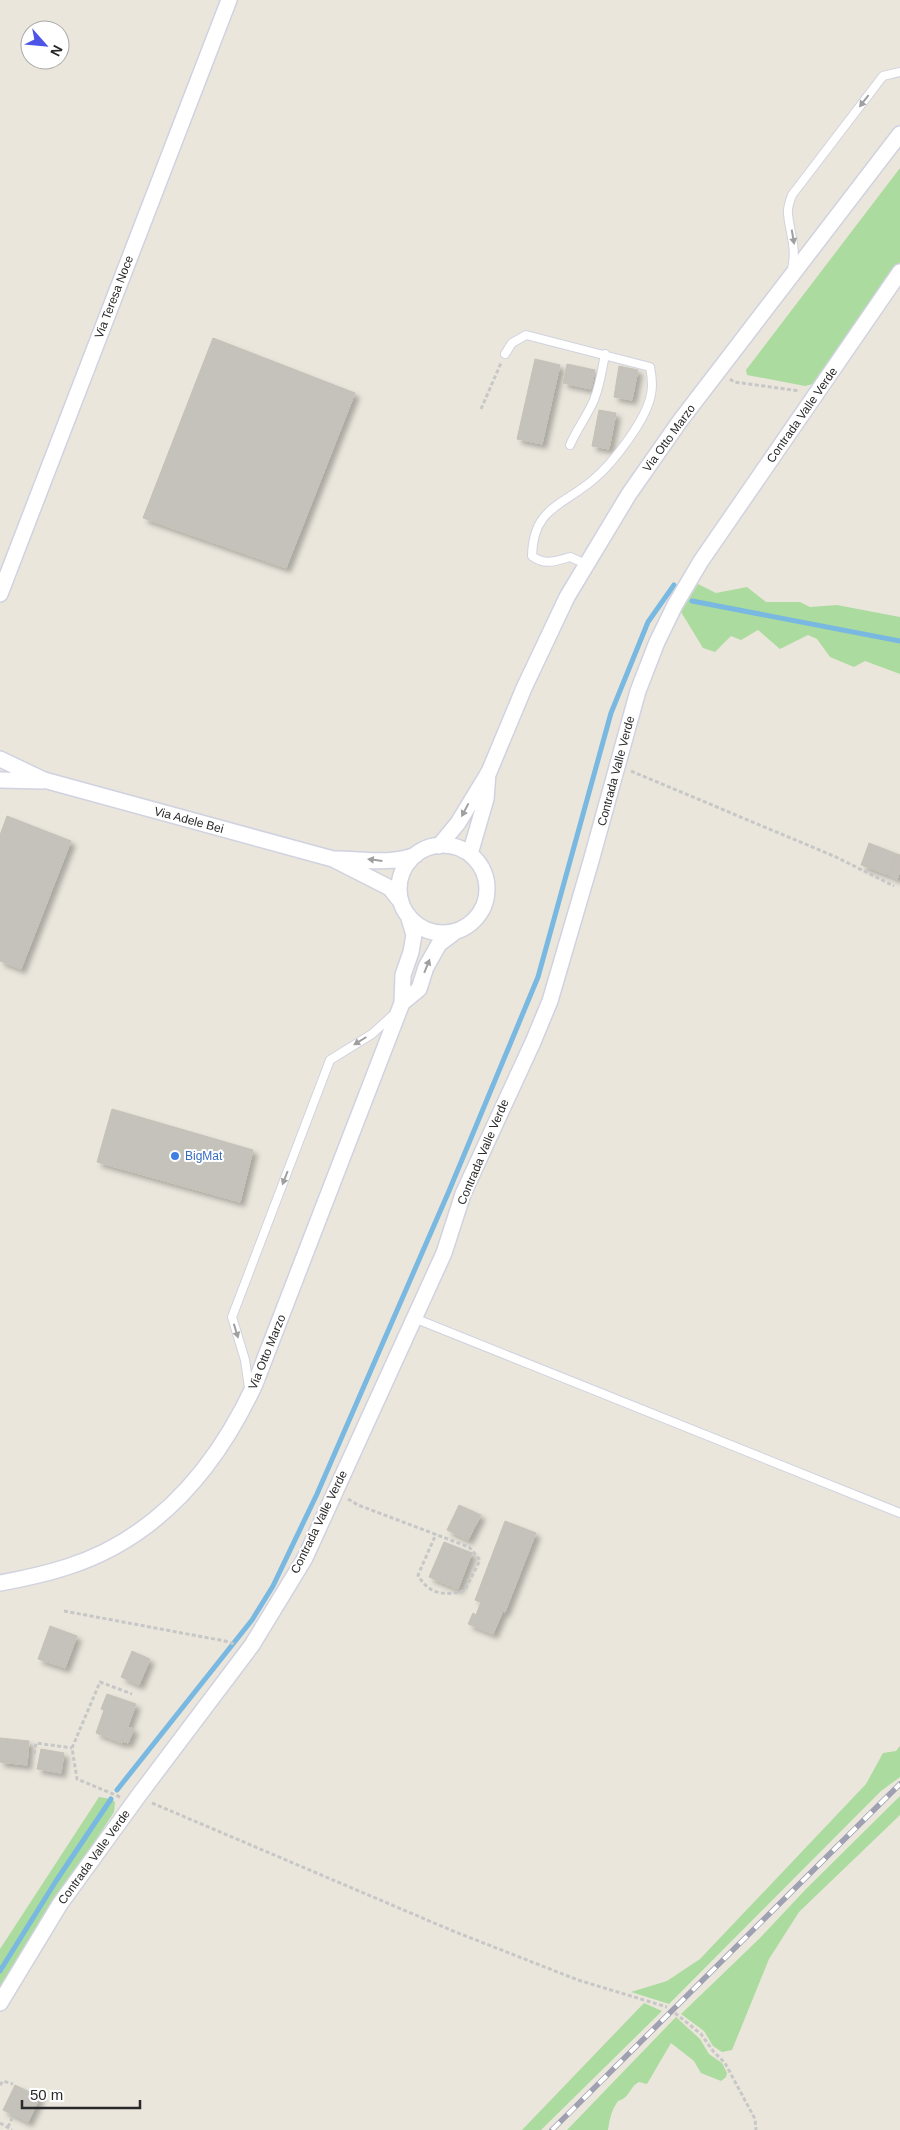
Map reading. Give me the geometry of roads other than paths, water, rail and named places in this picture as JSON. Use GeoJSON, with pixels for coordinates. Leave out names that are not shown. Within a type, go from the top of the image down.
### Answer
{"type":"FeatureCollection","features":[{"type":"Feature","properties":{"kind":"street","name":"Via Teresa Noce"},"geometry":{"type":"LineString","coordinates":[[0,594],[229,0]]}},
{"type":"Feature","properties":{"kind":"street","name":"Via Otto Marzo"},"geometry":{"type":"LineString","coordinates":[[439,846],[458,823],[488,772],[551,630],[586,564],[653,459],[900,134]]}},
{"type":"Feature","properties":{"kind":"street","name":"Contrada Valle Verde"},"geometry":{"type":"LineString","coordinates":[[0,2003],[60,1904],[139,1795],[252,1646],[305,1558],[444,1253],[463,1194],[550,1001],[591,861],[616,765],[638,692],[657,642],[689,581],[900,272]]}},
{"type":"Feature","properties":{"kind":"street","name":"Via Adele Bei"},"geometry":{"type":"LineString","coordinates":[[0,759],[44,780],[333,859]]}},
{"type":"Feature","properties":{"kind":"street","name":"Via Otto Marzo"},"geometry":{"type":"LineString","coordinates":[[470,854],[486,799],[488,772]]}},
{"type":"Feature","properties":{"kind":"street","name":"Via Adele Bei"},"geometry":{"type":"LineString","coordinates":[[0,780],[44,780]]}},
{"type":"Feature","properties":{"kind":"street"},"geometry":{"type":"LineString","coordinates":[[439,846],[457,848],[470,854],[480,866],[486,878],[487,890],[484,904],[479,915],[467,926],[456,931],[444,933],[430,931],[419,926],[390,888],[333,859],[385,862],[402,860],[426,849],[439,846]]}},
{"type":"Feature","properties":{"kind":"street"},"geometry":{"type":"LineString","coordinates":[[405,909],[399,890],[402,876],[408,864],[416,855]]}},
{"type":"Feature","properties":{"kind":"street","name":"Via Otto Marzo"},"geometry":{"type":"LineString","coordinates":[[0,1583],[68,1567],[108,1549],[142,1528],[186,1492],[230,1434],[249,1398],[400,1007],[403,975],[412,952],[414,935],[405,909]]}},
{"type":"Feature","properties":{"kind":"street","name":"Via Otto Marzo"},"geometry":{"type":"LineString","coordinates":[[400,1007],[419,989],[426,967],[439,944],[456,931]]}},
{"type":"Feature","properties":{"kind":"lane"},"geometry":{"type":"LineString","coordinates":[[791,276],[794,240],[787,212],[792,195],[883,76],[900,72]]}},
{"type":"Feature","properties":{"kind":"lane"},"geometry":{"type":"LineString","coordinates":[[505,354],[512,343],[526,335],[650,367],[653,381],[651,395],[638,425],[604,469],[592,481],[549,510],[543,517],[532,543],[532,556],[539,561],[550,563],[570,557],[586,564]]}},
{"type":"Feature","properties":{"kind":"lane"},"geometry":{"type":"LineString","coordinates":[[570,445],[577,428],[594,401],[601,378],[605,354]]}},
{"type":"Feature","properties":{"kind":"lane"},"geometry":{"type":"LineString","coordinates":[[249,1398],[245,1360],[232,1317],[330,1060],[372,1034],[400,1007]]}},
{"type":"Feature","properties":{"kind":"lane"},"geometry":{"type":"LineString","coordinates":[[414,1318],[900,1513]]}},
{"type":"Feature","properties":{"kind":"waterway"},"geometry":{"type":"LineString","coordinates":[[117,1790],[252,1620],[273,1586],[317,1494],[449,1191],[538,977],[611,713],[648,622],[674,585]]}},
{"type":"Feature","properties":{"kind":"waterway"},"geometry":{"type":"LineString","coordinates":[[692,601],[900,641]]}},
{"type":"Feature","properties":{"kind":"waterway"},"geometry":{"type":"LineString","coordinates":[[0,1971],[56,1881],[111,1799]]}},
{"type":"Feature","properties":{"kind":"railway"},"geometry":{"type":"LineString","coordinates":[[552,2130],[900,1784]]}},
{"type":"Feature","properties":{"kind":"place","name":"BigMat"},"geometry":{"type":"Point","coordinates":[175,1156]}}]}
